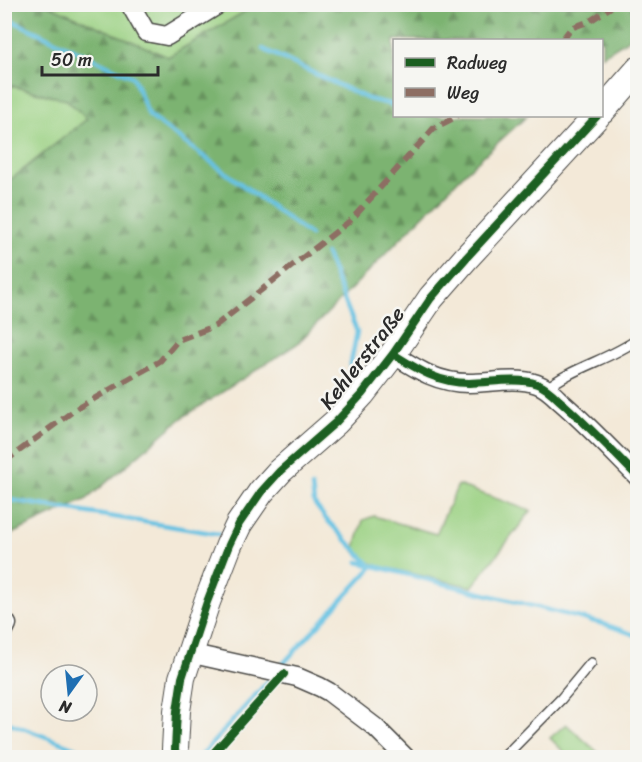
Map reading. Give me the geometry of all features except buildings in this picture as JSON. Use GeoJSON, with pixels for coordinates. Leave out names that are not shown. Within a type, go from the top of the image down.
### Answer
{"type":"FeatureCollection","features":[{"type":"Feature","properties":{"kind":"street"},"geometry":{"type":"LineString","coordinates":[[130,4],[146,32],[167,36],[219,4]]}},
{"type":"Feature","properties":{"kind":"street"},"geometry":{"type":"LineString","coordinates":[[603,110],[638,70]]}},
{"type":"Feature","properties":{"kind":"street","name":"Kehlerstraße"},"geometry":{"type":"LineString","coordinates":[[177,758],[175,749],[177,711],[182,678],[229,545],[239,524],[261,492],[280,471],[349,408],[393,354],[431,298],[596,117]]}},
{"type":"Feature","properties":{"kind":"street"},"geometry":{"type":"LineString","coordinates":[[393,354],[421,371],[448,381],[537,384],[576,414],[638,477]]}},
{"type":"Feature","properties":{"kind":"street"},"geometry":{"type":"LineString","coordinates":[[190,652],[312,682],[375,727],[406,758]]}},
{"type":"Feature","properties":{"kind":"lane"},"geometry":{"type":"LineString","coordinates":[[546,389],[554,382],[619,351],[638,339]]}},
{"type":"Feature","properties":{"kind":"lane"},"geometry":{"type":"LineString","coordinates":[[503,758],[561,699],[591,663]]}},
{"type":"Feature","properties":{"kind":"path"},"geometry":{"type":"LineString","coordinates":[[631,4],[631,9],[635,14],[638,12]]}},
{"type":"Feature","properties":{"kind":"green space"},"geometry":{"type":"Polygon","coordinates":[[[5,4],[48,5],[168,57],[256,5],[637,5],[638,33],[603,55],[603,39],[393,39],[393,117],[526,117],[467,171],[297,344],[182,418],[87,499],[5,537],[5,184],[87,119],[67,100],[5,84],[5,4]]]}},
{"type":"Feature","properties":{"kind":"green space"},"geometry":{"type":"Polygon","coordinates":[[[48,5],[256,5],[168,57],[48,5]]]}},
{"type":"Feature","properties":{"kind":"green space"},"geometry":{"type":"Polygon","coordinates":[[[4,84],[67,100],[87,119],[5,184],[4,84]]]}},
{"type":"Feature","properties":{"kind":"green space"},"geometry":{"type":"Polygon","coordinates":[[[458,485],[531,511],[472,587],[379,566],[368,562],[354,551],[363,520],[374,516],[436,534],[458,485]]]}},
{"type":"Feature","properties":{"kind":"green space"},"geometry":{"type":"Polygon","coordinates":[[[566,724],[603,757],[569,757],[550,738],[566,724]]]}},
{"type":"Feature","properties":{"kind":"waterway"},"geometry":{"type":"LineString","coordinates":[[4,17],[133,77],[149,116],[310,235]]}},
{"type":"Feature","properties":{"kind":"waterway"},"geometry":{"type":"LineString","coordinates":[[263,49],[368,99],[393,105]]}},
{"type":"Feature","properties":{"kind":"waterway"},"geometry":{"type":"LineString","coordinates":[[326,254],[357,332],[350,367]]}},
{"type":"Feature","properties":{"kind":"waterway"},"geometry":{"type":"LineString","coordinates":[[282,665],[372,567],[326,519],[314,503],[312,487]]}},
{"type":"Feature","properties":{"kind":"waterway"},"geometry":{"type":"LineString","coordinates":[[4,499],[218,534]]}},
{"type":"Feature","properties":{"kind":"waterway"},"geometry":{"type":"LineString","coordinates":[[358,562],[604,624],[638,636]]}},
{"type":"Feature","properties":{"kind":"waterway"},"geometry":{"type":"LineString","coordinates":[[199,758],[269,680]]}},
{"type":"Feature","properties":{"kind":"waterway"},"geometry":{"type":"LineString","coordinates":[[4,721],[102,758]]}},
{"type":"Feature","properties":{"kind":"marked path"},"geometry":{"type":"LineString","coordinates":[[563,39],[571,28],[590,21],[611,7]]}},
{"type":"Feature","properties":{"kind":"marked path"},"geometry":{"type":"LineString","coordinates":[[4,462],[76,409],[160,361],[178,340],[215,326],[351,220],[434,128],[456,117]]}},
{"type":"Feature","properties":{"kind":"cycle path"},"geometry":{"type":"LineString","coordinates":[[177,758],[175,749],[177,711],[182,678],[207,602],[239,524],[261,492],[280,471],[336,422],[362,394],[393,354],[431,298],[596,117]]}},
{"type":"Feature","properties":{"kind":"cycle path"},"geometry":{"type":"LineString","coordinates":[[393,354],[420,370],[448,381],[469,383],[520,381],[540,385],[580,418],[638,477]]}},
{"type":"Feature","properties":{"kind":"cycle path"},"geometry":{"type":"LineString","coordinates":[[209,758],[284,674]]}}]}
